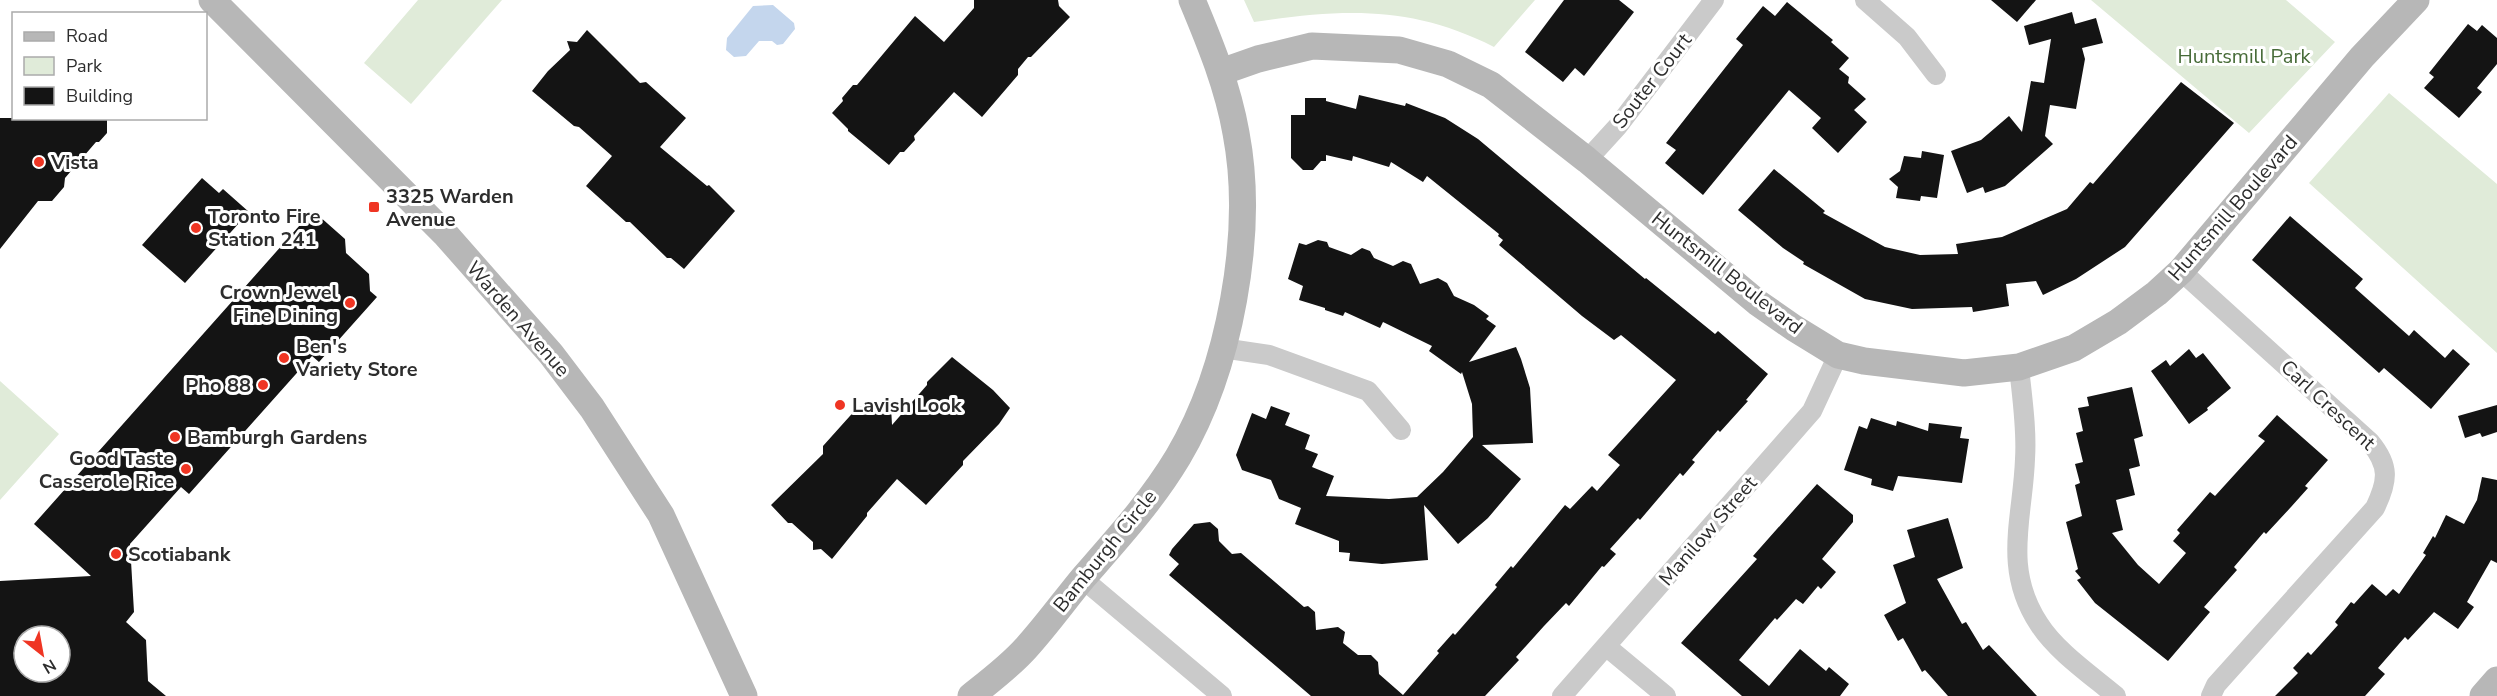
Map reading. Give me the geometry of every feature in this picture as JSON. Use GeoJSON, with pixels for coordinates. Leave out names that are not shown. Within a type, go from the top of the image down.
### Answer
{"type":"FeatureCollection","features":[{"type":"Feature","properties":{"kind":"street","name":"Warden Avenue"},"geometry":{"type":"LineString","coordinates":[[212,0],[446,235],[551,354],[585,399],[661,515],[744,696]]}},
{"type":"Feature","properties":{"kind":"street","name":"Bamburgh Circle"},"geometry":{"type":"LineString","coordinates":[[971,696],[1025,650],[1136,519],[1178,457],[1202,410],[1222,348],[1233,304],[1241,245],[1243,207],[1240,160],[1236,131],[1221,72],[1192,0]]}},
{"type":"Feature","properties":{"kind":"street","name":"Souter Court"},"geometry":{"type":"LineString","coordinates":[[1587,160],[1618,126],[1714,0]]}},
{"type":"Feature","properties":{"kind":"street"},"geometry":{"type":"LineString","coordinates":[[1864,0],[1907,37],[1936,75]]}},
{"type":"Feature","properties":{"kind":"street","name":"Huntsmill Boulevard"},"geometry":{"type":"LineString","coordinates":[[1221,72],[1258,59],[1312,46],[1400,50],[1448,64],[1491,85],[1587,160],[1758,303],[1838,355],[1864,361],[1964,373],[2019,368],[2074,348],[2118,322],[2157,293],[2181,271],[2362,57],[2416,0]]}},
{"type":"Feature","properties":{"kind":"street","name":"Carl Crescent"},"geometry":{"type":"LineString","coordinates":[[2181,271],[2370,441],[2380,454],[2385,466],[2385,488],[2375,508],[2216,685],[2211,696]]}},
{"type":"Feature","properties":{"kind":"street"},"geometry":{"type":"LineString","coordinates":[[1222,348],[1269,355],[1368,391],[1401,430]]}},
{"type":"Feature","properties":{"kind":"street","name":"Manilow Street"},"geometry":{"type":"LineString","coordinates":[[1562,696],[1812,411],[1838,355]]}},
{"type":"Feature","properties":{"kind":"street"},"geometry":{"type":"LineString","coordinates":[[2019,368],[2025,459],[2016,526],[2018,568],[2025,597],[2039,624],[2052,639],[2116,696]]}},
{"type":"Feature","properties":{"kind":"street"},"geometry":{"type":"LineString","coordinates":[[1083,579],[1222,696]]}},
{"type":"Feature","properties":{"kind":"street"},"geometry":{"type":"LineString","coordinates":[[1607,647],[1666,696]]}},
{"type":"Feature","properties":{"kind":"street"},"geometry":{"type":"LineString","coordinates":[[2483,696],[2497,680]]}},
{"type":"Feature","properties":{"kind":"green space"},"geometry":{"type":"Polygon","coordinates":[[[418,0],[502,0],[411,104],[364,63],[418,0]]]}},
{"type":"Feature","properties":{"kind":"green space"},"geometry":{"type":"Polygon","coordinates":[[[1244,0],[1535,0],[1494,47],[1464,33],[1405,17],[1347,13],[1254,22],[1244,0]]]}},
{"type":"Feature","properties":{"kind":"green space","name":"Huntsmill Park"},"geometry":{"type":"Polygon","coordinates":[[[2091,0],[2286,0],[2335,42],[2249,133],[2091,0]]]}},
{"type":"Feature","properties":{"kind":"green space"},"geometry":{"type":"Polygon","coordinates":[[[2389,93],[2497,184],[2497,353],[2309,183],[2389,93]]]}},
{"type":"Feature","properties":{"kind":"green space"},"geometry":{"type":"Polygon","coordinates":[[[0,381],[59,434],[0,500],[0,381]]]}},
{"type":"Feature","properties":{"kind":"water"},"geometry":{"type":"Polygon","coordinates":[[[773,5],[794,23],[795,29],[783,44],[759,41],[746,56],[734,57],[726,50],[727,38],[753,6],[773,5]]]}},
{"type":"Feature","properties":{"kind":"building"},"geometry":{"type":"Polygon","coordinates":[[[974,0],[1058,0],[1059,6],[1070,17],[1031,57],[1028,57],[1018,69],[1018,75],[982,117],[954,92],[914,136],[915,140],[889,165],[848,131],[832,113],[853,85],[857,85],[915,16],[944,42],[974,8],[974,0]]]}},
{"type":"Feature","properties":{"kind":"building"},"geometry":{"type":"Polygon","coordinates":[[[1564,0],[1619,0],[1634,12],[1584,76],[1575,68],[1563,82],[1525,52],[1564,0]]]}},
{"type":"Feature","properties":{"kind":"building"},"geometry":{"type":"Polygon","coordinates":[[[1991,0],[2036,0],[2017,22],[1991,0]]]}},
{"type":"Feature","properties":{"kind":"building"},"geometry":{"type":"Polygon","coordinates":[[[1787,2],[1833,40],[1831,42],[1849,58],[1839,69],[1849,77],[1848,83],[1866,99],[1854,110],[1867,122],[1838,153],[1812,128],[1821,118],[1789,90],[1703,195],[1665,163],[1676,150],[1666,143],[1743,45],[1736,39],[1763,6],[1775,16],[1787,2]]]}},
{"type":"Feature","properties":{"kind":"building"},"geometry":{"type":"Polygon","coordinates":[[[2072,12],[2075,24],[2096,18],[2103,43],[2082,48],[2085,59],[2076,109],[2050,105],[2045,136],[2053,144],[2005,186],[1985,193],[1983,187],[1967,193],[1951,151],[1981,140],[2009,116],[2022,132],[2031,81],[2044,83],[2051,39],[2029,45],[2024,26],[2072,12]]]}},
{"type":"Feature","properties":{"kind":"building"},"geometry":{"type":"Polygon","coordinates":[[[2468,24],[2477,31],[2482,25],[2497,38],[2497,64],[2477,88],[2482,92],[2459,118],[2424,88],[2434,77],[2429,73],[2468,24]]]}},
{"type":"Feature","properties":{"kind":"building"},"geometry":{"type":"Polygon","coordinates":[[[587,30],[640,83],[646,82],[686,118],[660,147],[707,186],[709,185],[735,211],[684,269],[671,258],[667,258],[630,222],[626,222],[586,186],[612,156],[532,91],[548,71],[570,50],[567,41],[577,42],[587,30]]]}},
{"type":"Feature","properties":{"kind":"building"},"geometry":{"type":"Polygon","coordinates":[[[2181,82],[2234,123],[2125,247],[2076,279],[2043,295],[2036,281],[2006,284],[2009,306],[1973,312],[1972,307],[1912,309],[1865,299],[1803,264],[1804,262],[1783,248],[1738,210],[1774,169],[1825,211],[1823,213],[1885,247],[1920,255],[1958,254],[1956,244],[2002,237],[2067,209],[2090,182],[2093,184],[2181,82]]]}},
{"type":"Feature","properties":{"kind":"building"},"geometry":{"type":"Polygon","coordinates":[[[1359,95],[1405,106],[1406,103],[1445,118],[1478,139],[1645,279],[1715,334],[1718,331],[1768,374],[1746,400],[1748,401],[1692,460],[1695,462],[1683,476],[1680,473],[1640,520],[1638,518],[1610,549],[1616,554],[1604,567],[1602,566],[1569,606],[1566,603],[1544,626],[1516,657],[1519,660],[1485,696],[1311,696],[1169,575],[1179,564],[1169,555],[1172,549],[1194,524],[1210,522],[1218,529],[1219,541],[1232,554],[1241,553],[1304,607],[1308,606],[1315,612],[1316,630],[1338,627],[1345,632],[1343,643],[1358,655],[1371,655],[1378,662],[1379,674],[1403,695],[1439,653],[1437,651],[1453,633],[1455,635],[1497,587],[1495,585],[1511,566],[1513,568],[1565,505],[1570,509],[1592,486],[1597,491],[1620,465],[1608,455],[1676,380],[1621,335],[1614,340],[1582,316],[1499,245],[1503,240],[1498,236],[1499,234],[1427,176],[1423,182],[1391,162],[1389,167],[1353,156],[1352,161],[1326,155],[1326,161],[1321,161],[1313,170],[1303,170],[1291,158],[1291,115],[1305,115],[1305,98],[1326,98],[1326,101],[1356,109],[1359,95]]]}},
{"type":"Feature","properties":{"kind":"building","name":"Vista"},"geometry":{"type":"Polygon","coordinates":[[[0,118],[107,120],[107,133],[99,142],[96,142],[65,178],[64,187],[52,201],[38,201],[0,249],[0,118]]]}},
{"type":"Feature","properties":{"kind":"building"},"geometry":{"type":"Polygon","coordinates":[[[1922,151],[1944,155],[1937,198],[1921,196],[1920,201],[1896,198],[1898,187],[1889,179],[1900,171],[1904,156],[1921,158],[1922,151]]]}},
{"type":"Feature","properties":{"kind":"building","name":"Toronto Fire Station 241"},"geometry":{"type":"Polygon","coordinates":[[[202,178],[219,193],[223,189],[249,212],[185,283],[142,245],[202,178]]]}},
{"type":"Feature","properties":{"kind":"building","name":"Bamburgh Gardens"},"geometry":{"type":"Polygon","coordinates":[[[308,216],[319,216],[345,239],[346,253],[369,274],[370,291],[377,297],[319,362],[312,356],[189,494],[181,487],[130,544],[134,612],[126,622],[146,640],[148,681],[166,696],[0,696],[0,581],[91,576],[34,524],[308,216]]]}},
{"type":"Feature","properties":{"kind":"building"},"geometry":{"type":"Polygon","coordinates":[[[2290,216],[2363,279],[2355,288],[2409,336],[2414,330],[2445,358],[2453,349],[2470,364],[2431,409],[2384,368],[2379,373],[2252,260],[2290,216]]]}},
{"type":"Feature","properties":{"kind":"building"},"geometry":{"type":"Polygon","coordinates":[[[1318,240],[1327,242],[1329,247],[1351,255],[1362,248],[1370,251],[1374,258],[1393,266],[1403,261],[1411,264],[1420,284],[1438,278],[1447,283],[1454,296],[1474,305],[1489,316],[1486,319],[1496,326],[1469,362],[1516,347],[1521,359],[1530,388],[1533,443],[1482,445],[1521,479],[1488,518],[1458,544],[1424,505],[1428,560],[1382,564],[1349,561],[1350,553],[1339,552],[1339,541],[1295,524],[1301,508],[1279,499],[1271,480],[1242,470],[1236,455],[1252,413],[1266,419],[1271,406],[1290,413],[1285,425],[1310,435],[1305,449],[1318,454],[1312,467],[1334,476],[1326,496],[1389,499],[1417,497],[1443,472],[1473,437],[1472,404],[1462,372],[1461,374],[1429,351],[1432,346],[1383,322],[1380,328],[1345,312],[1343,316],[1299,300],[1303,286],[1288,279],[1299,243],[1306,245],[1318,240]]]}},
{"type":"Feature","properties":{"kind":"building"},"geometry":{"type":"Polygon","coordinates":[[[2189,349],[2196,358],[2203,353],[2231,388],[2189,424],[2151,371],[2166,360],[2170,366],[2189,349]]]}},
{"type":"Feature","properties":{"kind":"building"},"geometry":{"type":"Polygon","coordinates":[[[952,357],[993,390],[1010,408],[999,424],[963,461],[963,465],[926,505],[897,479],[867,513],[867,516],[832,559],[821,549],[813,550],[813,542],[792,523],[788,523],[771,505],[823,454],[823,446],[858,407],[891,406],[892,425],[927,385],[927,382],[952,357]]]}},
{"type":"Feature","properties":{"kind":"building"},"geometry":{"type":"Polygon","coordinates":[[[2132,387],[2143,436],[2134,439],[2140,466],[2129,469],[2135,495],[2116,500],[2123,530],[2112,533],[2138,565],[2159,584],[2186,553],[2173,541],[2180,533],[2177,530],[2210,492],[2215,496],[2265,441],[2258,436],[2277,415],[2328,460],[2305,486],[2308,488],[2266,534],[2264,532],[2234,567],[2237,570],[2204,607],[2210,612],[2168,661],[2095,603],[2077,580],[2081,578],[2075,571],[2078,569],[2066,522],[2082,516],[2075,485],[2080,483],[2075,464],[2083,462],[2076,433],[2083,431],[2078,408],[2089,406],[2087,397],[2132,387]]]}},
{"type":"Feature","properties":{"kind":"building"},"geometry":{"type":"Polygon","coordinates":[[[2497,405],[2497,432],[2482,437],[2480,433],[2465,438],[2458,416],[2497,405]]]}},
{"type":"Feature","properties":{"kind":"building"},"geometry":{"type":"Polygon","coordinates":[[[1871,418],[1896,426],[1897,421],[1928,431],[1929,423],[1962,427],[1960,438],[1969,439],[1962,483],[1898,476],[1893,491],[1871,485],[1872,479],[1844,470],[1859,426],[1867,429],[1871,418]]]}},
{"type":"Feature","properties":{"kind":"building"},"geometry":{"type":"Polygon","coordinates":[[[2482,477],[2497,480],[2497,563],[2491,560],[2467,602],[2474,607],[2458,629],[2434,612],[2408,640],[2405,637],[2378,668],[2385,674],[2365,696],[2275,696],[2298,673],[2293,668],[2308,652],[2311,655],[2338,625],[2335,622],[2351,602],[2354,604],[2372,584],[2386,596],[2393,589],[2399,594],[2426,555],[2423,553],[2433,536],[2435,538],[2446,515],[2464,524],[2477,500],[2482,477]]]}},
{"type":"Feature","properties":{"kind":"building"},"geometry":{"type":"Polygon","coordinates":[[[1817,484],[1853,515],[1853,522],[1822,559],[1836,572],[1821,589],[1818,586],[1803,604],[1796,599],[1777,620],[1775,618],[1739,660],[1769,686],[1800,649],[1826,671],[1829,667],[1849,684],[1840,696],[1742,696],[1681,643],[1757,559],[1753,556],[1817,484]]]}},
{"type":"Feature","properties":{"kind":"building"},"geometry":{"type":"Polygon","coordinates":[[[1948,518],[1963,568],[1937,579],[1962,624],[1966,622],[1983,650],[1989,645],[2037,696],[1948,696],[1925,670],[1922,672],[1903,638],[1898,641],[1884,615],[1906,603],[1893,565],[1915,557],[1907,530],[1948,518]]]}},
{"type":"Feature","properties":{"kind":"place","name":"Vista"},"geometry":{"type":"Point","coordinates":[39,162]}},
{"type":"Feature","properties":{"kind":"place","name":"3325 Warden Avenue"},"geometry":{"type":"Point","coordinates":[374,207]}},
{"type":"Feature","properties":{"kind":"place","name":"Toronto Fire Station 241"},"geometry":{"type":"Point","coordinates":[196,228]}},
{"type":"Feature","properties":{"kind":"place","name":"Crown Jewel Fine Dining"},"geometry":{"type":"Point","coordinates":[350,303]}},
{"type":"Feature","properties":{"kind":"place","name":"Ben's Variety Store"},"geometry":{"type":"Point","coordinates":[284,358]}},
{"type":"Feature","properties":{"kind":"place","name":"Pho 88"},"geometry":{"type":"Point","coordinates":[263,385]}},
{"type":"Feature","properties":{"kind":"place","name":"Lavish Look"},"geometry":{"type":"Point","coordinates":[840,405]}},
{"type":"Feature","properties":{"kind":"place","name":"Bamburgh Gardens"},"geometry":{"type":"Point","coordinates":[175,437]}},
{"type":"Feature","properties":{"kind":"place","name":"Good Taste Casserole Rice"},"geometry":{"type":"Point","coordinates":[186,469]}},
{"type":"Feature","properties":{"kind":"place","name":"Scotiabank"},"geometry":{"type":"Point","coordinates":[116,554]}}]}
